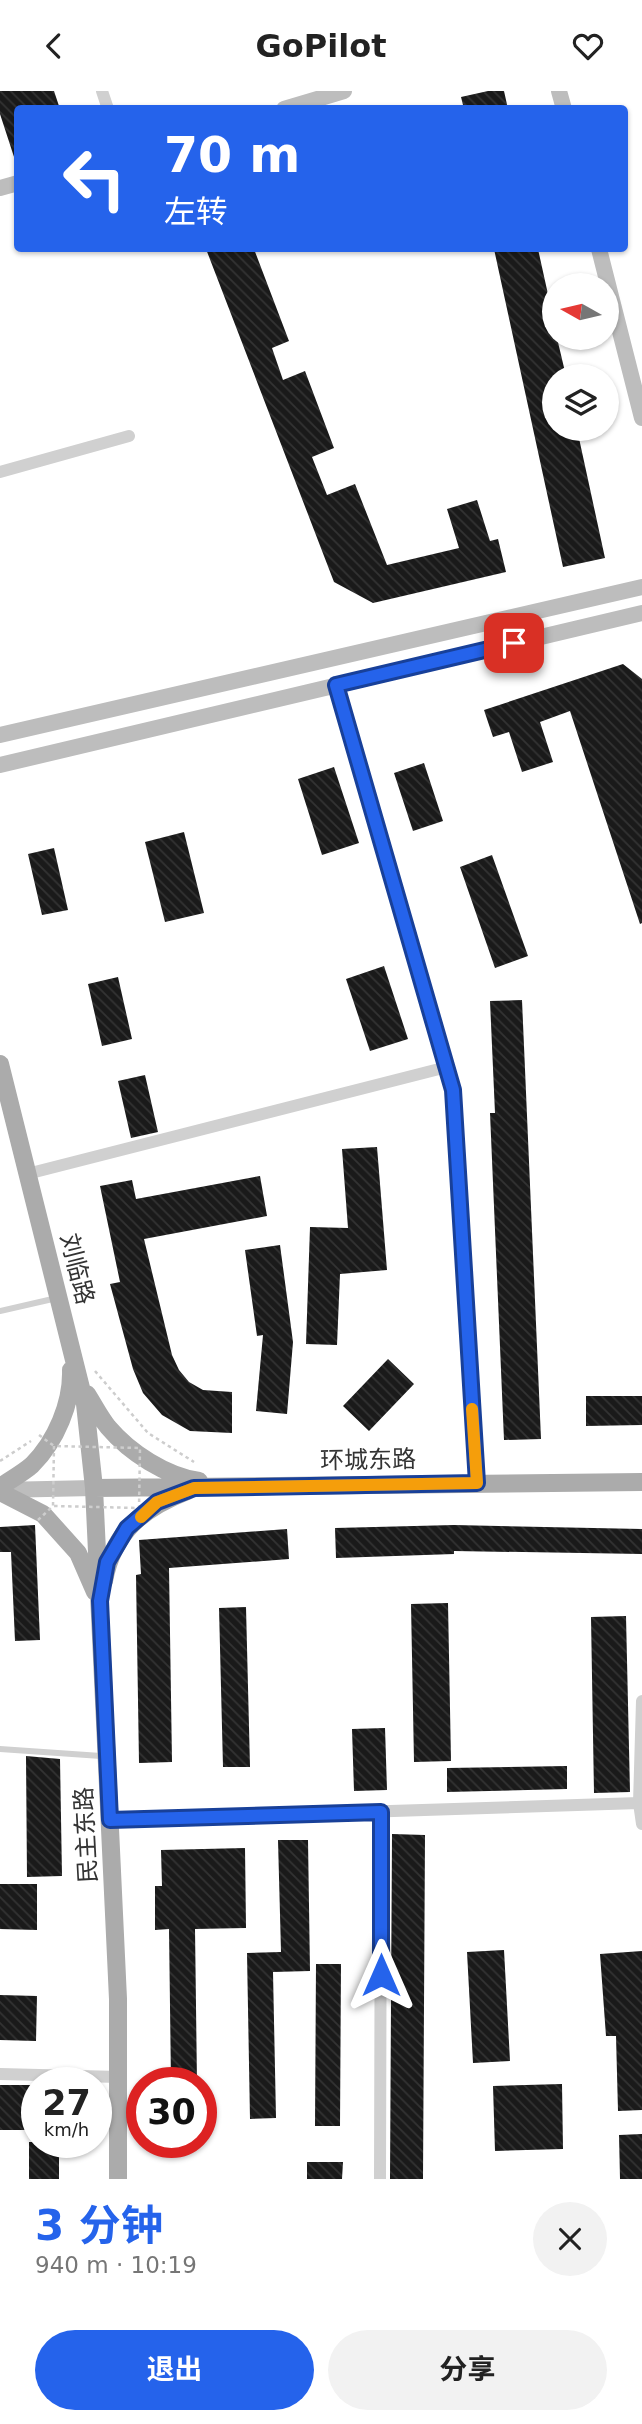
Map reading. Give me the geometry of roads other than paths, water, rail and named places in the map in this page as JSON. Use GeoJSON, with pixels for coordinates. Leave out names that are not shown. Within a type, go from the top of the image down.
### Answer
{"type":"FeatureCollection","features":[{"type":"Feature","properties":{"kind":"main road"},"geometry":{"type":"LineString","coordinates":[[297,105],[344,91]]}},
{"type":"Feature","properties":{"kind":"main road"},"geometry":{"type":"LineString","coordinates":[[600,252],[642,418]]}},
{"type":"Feature","properties":{"kind":"main road"},"geometry":{"type":"LineString","coordinates":[[0,736],[642,587]]}},
{"type":"Feature","properties":{"kind":"main road"},"geometry":{"type":"LineString","coordinates":[[0,765],[642,613]]}},
{"type":"Feature","properties":{"kind":"main road","name":"刘临路"},"geometry":{"type":"LineString","coordinates":[[0,1064],[85,1404],[94,1488]]}},
{"type":"Feature","properties":{"kind":"main road"},"geometry":{"type":"LineString","coordinates":[[70,1342],[83,1387],[108,1427],[144,1459],[187,1479],[233,1486]]}},
{"type":"Feature","properties":{"kind":"main road"},"geometry":{"type":"LineString","coordinates":[[0,1490],[32,1465],[58,1429],[71,1386],[70,1342]]}},
{"type":"Feature","properties":{"kind":"main road","name":"环城东路"},"geometry":{"type":"LineString","coordinates":[[94,1488],[642,1482]]}},
{"type":"Feature","properties":{"kind":"main road"},"geometry":{"type":"LineString","coordinates":[[100,1601],[107,1562],[127,1528],[157,1502],[194,1488],[233,1486]]}},
{"type":"Feature","properties":{"kind":"main road"},"geometry":{"type":"LineString","coordinates":[[0,1490],[94,1488]]}},
{"type":"Feature","properties":{"kind":"main road","name":"民主东路"},"geometry":{"type":"LineString","coordinates":[[94,1488],[118,1999],[118,2179]]}},
{"type":"Feature","properties":{"kind":"main road"},"geometry":{"type":"LineString","coordinates":[[0,1490],[43,1514],[78,1553],[100,1601]]}},
{"type":"Feature","properties":{"kind":"street"},"geometry":{"type":"LineString","coordinates":[[0,472],[129,436]]}},
{"type":"Feature","properties":{"kind":"street"},"geometry":{"type":"LineString","coordinates":[[336,685],[453,1090],[477,1483]]}},
{"type":"Feature","properties":{"kind":"street"},"geometry":{"type":"LineString","coordinates":[[27,1174],[447,1067]]}},
{"type":"Feature","properties":{"kind":"street"},"geometry":{"type":"LineString","coordinates":[[642,1701],[639,1803],[642,1824]]}},
{"type":"Feature","properties":{"kind":"street"},"geometry":{"type":"LineString","coordinates":[[110,1820],[639,1803]]}},
{"type":"Feature","properties":{"kind":"street"},"geometry":{"type":"LineString","coordinates":[[380,2179],[381,1812]]}},
{"type":"Feature","properties":{"kind":"street"},"geometry":{"type":"LineString","coordinates":[[0,2074],[118,2077]]}},
{"type":"Feature","properties":{"kind":"lane"},"geometry":{"type":"LineString","coordinates":[[0,1311],[59,1297]]}},
{"type":"Feature","properties":{"kind":"lane"},"geometry":{"type":"LineString","coordinates":[[0,1749],[101,1756]]}}]}
